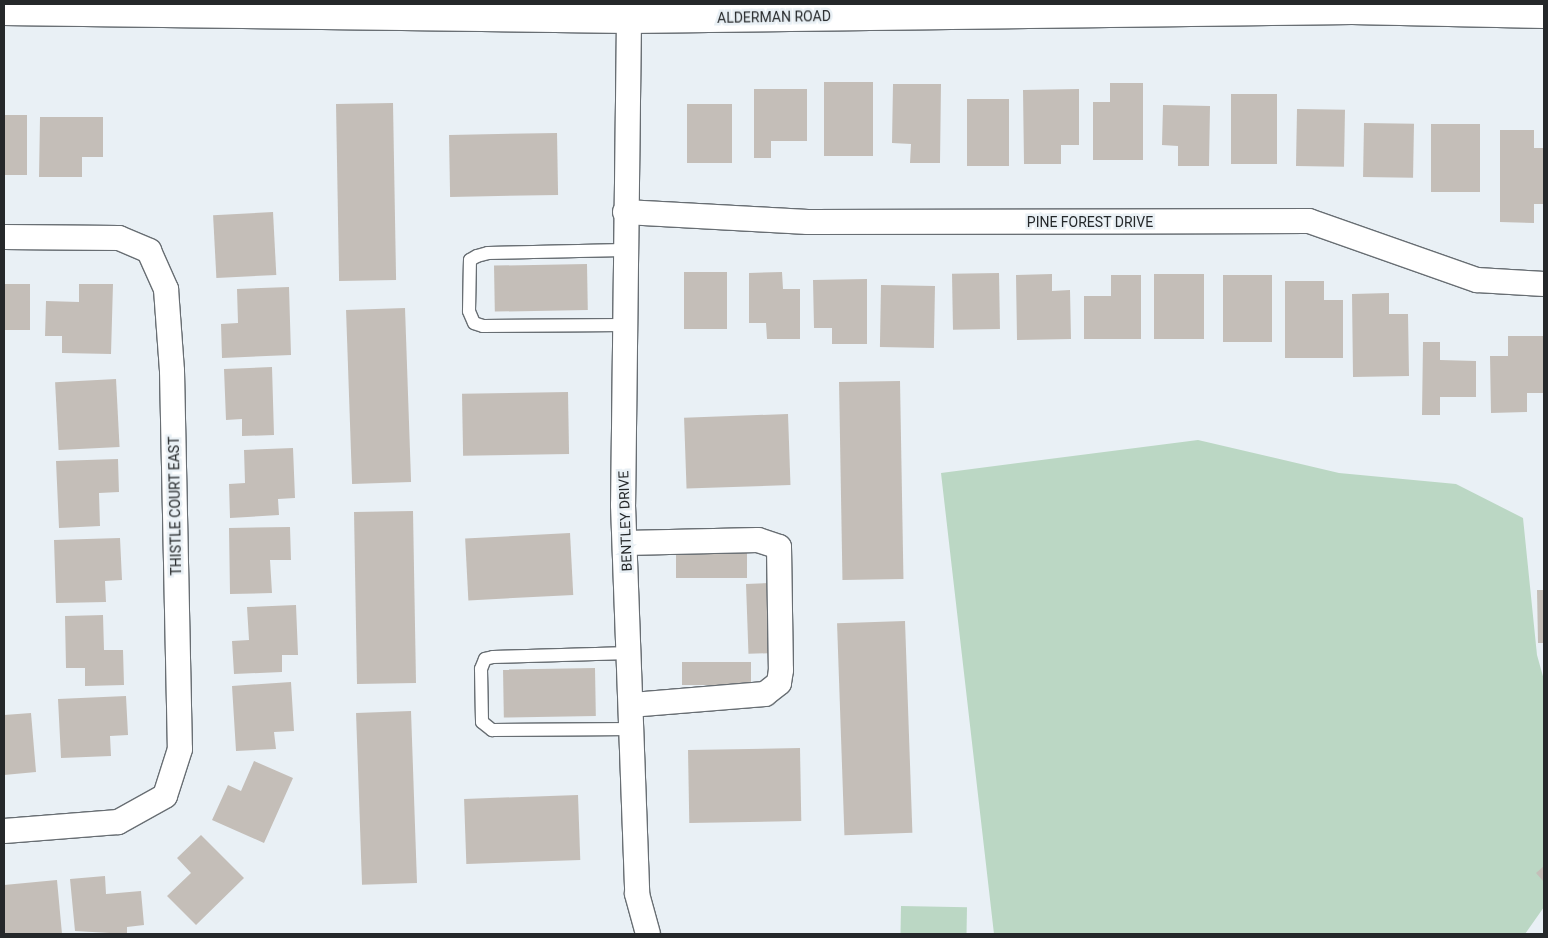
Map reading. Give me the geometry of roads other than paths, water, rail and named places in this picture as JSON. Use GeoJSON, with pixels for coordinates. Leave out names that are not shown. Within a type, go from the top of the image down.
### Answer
{"type":"FeatureCollection","features":[{"type":"Feature","properties":{"kind":"street","name":"ALDERMAN ROAD"},"geometry":{"type":"LineString","coordinates":[[4,11],[629,19],[1352,7],[1544,14]]}},
{"type":"Feature","properties":{"kind":"street","name":"BENTLEY DRIVE"},"geometry":{"type":"LineString","coordinates":[[629,19],[630,106],[624,250],[625,543],[633,729],[637,894],[648,934]]}},
{"type":"Feature","properties":{"kind":"street","name":"PINE FOREST DRIVE"},"geometry":{"type":"LineString","coordinates":[[625,212],[808,222],[1309,221],[1477,280],[1544,284]]}},
{"type":"Feature","properties":{"kind":"street","name":"THISTLE COURT EAST"},"geometry":{"type":"LineString","coordinates":[[4,237],[119,238],[149,251],[166,289],[172,371],[180,749],[165,796],[118,822],[4,831]]}},
{"type":"Feature","properties":{"kind":"street"},"geometry":{"type":"LineString","coordinates":[[625,543],[758,540],[779,547],[781,670],[779,683],[764,694],[632,705]]}},
{"type":"Feature","properties":{"kind":"lane"},"geometry":{"type":"LineString","coordinates":[[624,250],[488,252],[477,256],[470,260],[469,311],[474,322],[483,326],[624,325]]}},
{"type":"Feature","properties":{"kind":"lane"},"geometry":{"type":"LineString","coordinates":[[630,653],[493,657],[485,660],[481,669],[482,722],[492,730],[633,729]]}}]}
